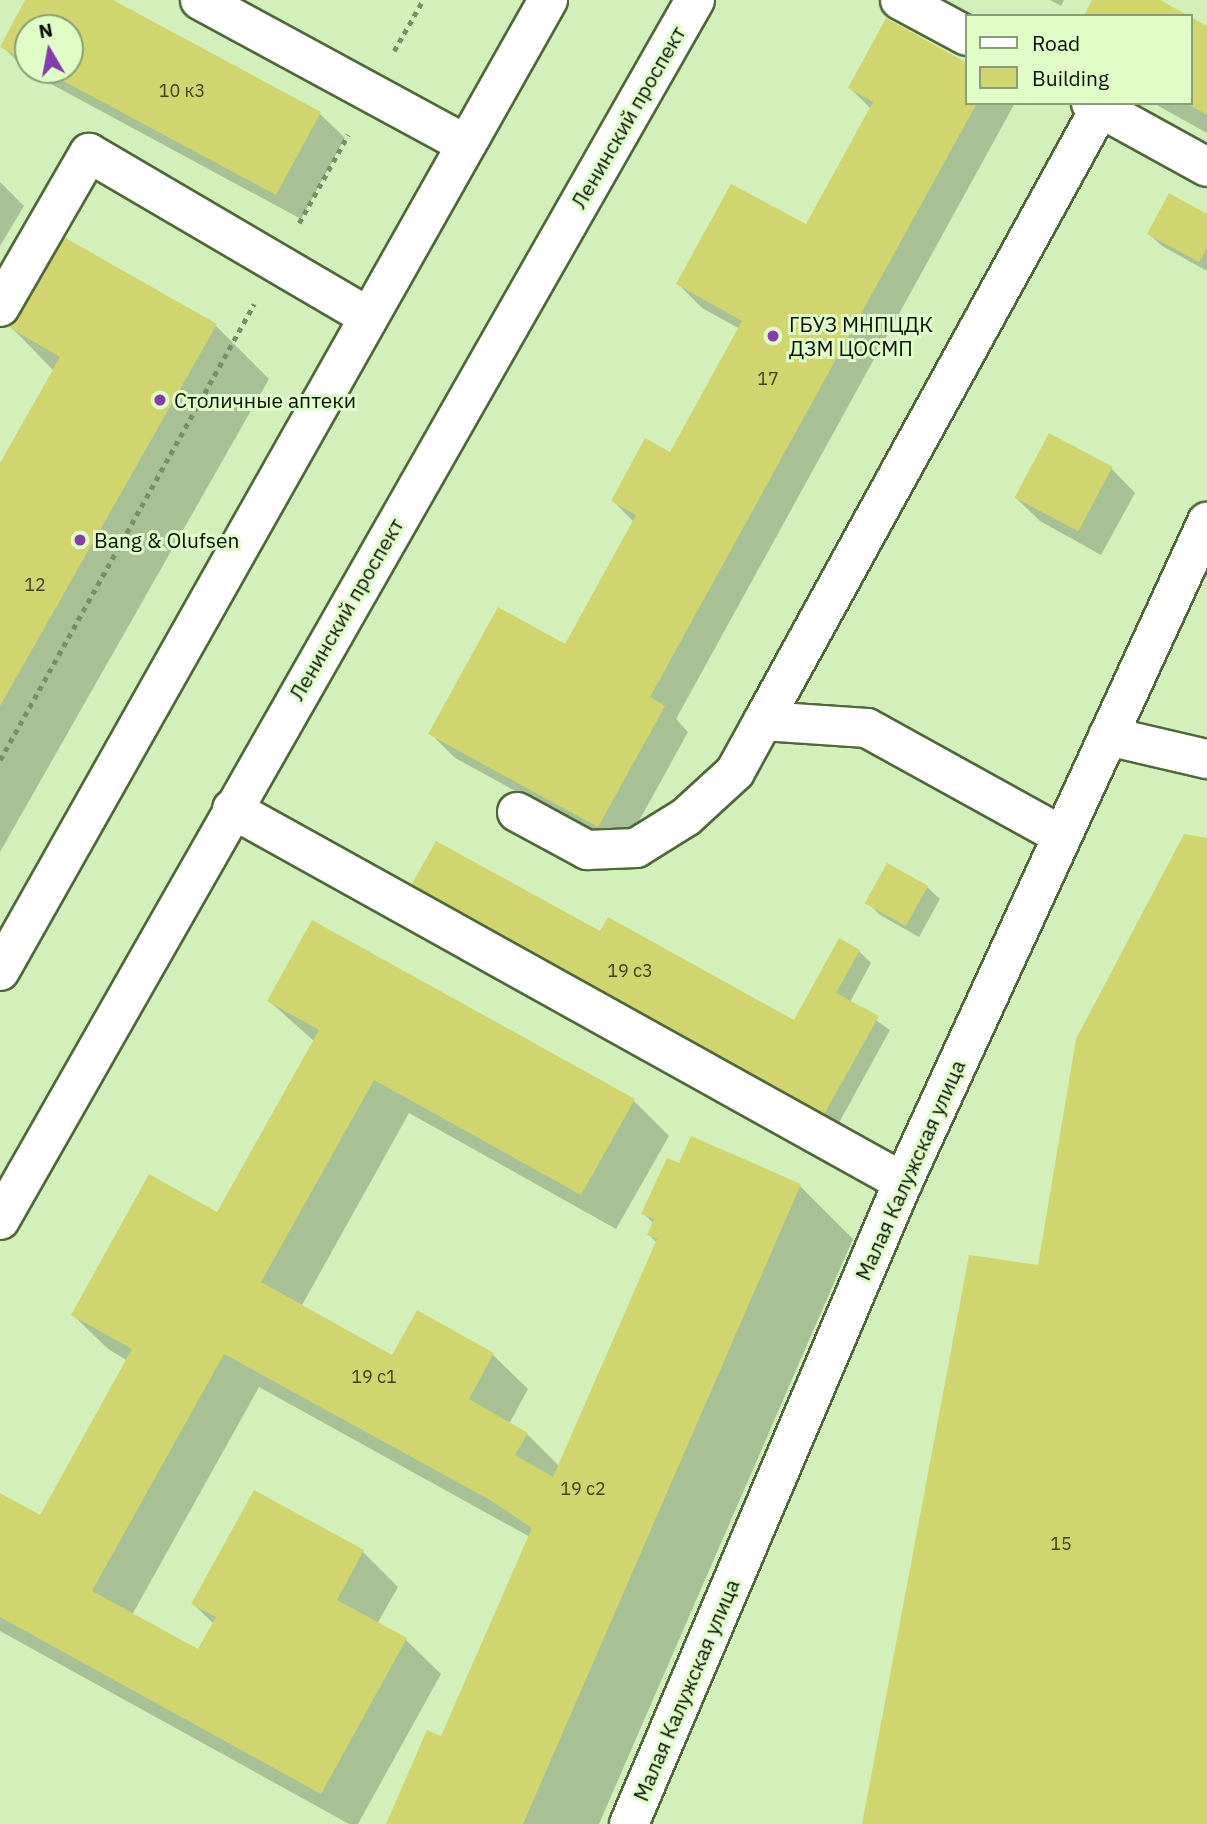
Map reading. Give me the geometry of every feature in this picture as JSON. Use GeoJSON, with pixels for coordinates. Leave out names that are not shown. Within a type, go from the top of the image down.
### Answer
{"type":"FeatureCollection","features":[{"type":"Feature","properties":{"kind":"main road"},"geometry":{"type":"LineString","coordinates":[[200,0],[465,144]]}},
{"type":"Feature","properties":{"kind":"main road"},"geometry":{"type":"LineString","coordinates":[[0,971],[548,0]]}},
{"type":"Feature","properties":{"kind":"main road","name":"Ленинский проспект"},"geometry":{"type":"LineString","coordinates":[[0,1220],[695,0]]}},
{"type":"Feature","properties":{"kind":"main road"},"geometry":{"type":"LineString","coordinates":[[900,0],[965,35]]}},
{"type":"Feature","properties":{"kind":"main road"},"geometry":{"type":"LineString","coordinates":[[517,812],[587,850],[636,848],[686,817],[735,772],[1096,106],[1207,167]]}},
{"type":"Feature","properties":{"kind":"main road"},"geometry":{"type":"LineString","coordinates":[[0,307],[89,153],[369,317]]}},
{"type":"Feature","properties":{"kind":"main road","name":"Малая Калужская улица"},"geometry":{"type":"LineString","coordinates":[[629,1824],[903,1182],[1207,522]]}},
{"type":"Feature","properties":{"kind":"main road"},"geometry":{"type":"LineString","coordinates":[[763,721],[867,728],[1061,835]]}},
{"type":"Feature","properties":{"kind":"main road"},"geometry":{"type":"LineString","coordinates":[[1108,736],[1207,760]]}},
{"type":"Feature","properties":{"kind":"main road"},"geometry":{"type":"LineString","coordinates":[[232,809],[903,1182]]}},
{"type":"Feature","properties":{"kind":"path"},"geometry":{"type":"LineString","coordinates":[[0,760],[292,272],[372,92],[423,0]]}},
{"type":"Feature","properties":{"kind":"building"},"geometry":{"type":"Polygon","coordinates":[[[25,0],[113,0],[321,112],[276,195],[69,84],[84,84],[84,14],[18,14],[25,0]]]}},
{"type":"Feature","properties":{"kind":"building"},"geometry":{"type":"Polygon","coordinates":[[[1092,0],[1160,0],[1185,14],[1085,14],[1092,0]]]}},
{"type":"Feature","properties":{"kind":"building"},"geometry":{"type":"Polygon","coordinates":[[[886,18],[965,62],[965,105],[976,105],[650,697],[665,706],[598,827],[428,734],[498,607],[565,644],[636,515],[611,501],[645,438],[670,452],[742,321],[676,284],[731,184],[806,224],[873,102],[848,88],[886,18]]]}},
{"type":"Feature","properties":{"kind":"building"},"geometry":{"type":"Polygon","coordinates":[[[1193,18],[1207,26],[1207,115],[1190,105],[1193,105],[1193,18]]]}},
{"type":"Feature","properties":{"kind":"building"},"geometry":{"type":"Polygon","coordinates":[[[14,21],[14,54],[0,47],[14,21]]]}},
{"type":"Feature","properties":{"kind":"building"},"geometry":{"type":"Polygon","coordinates":[[[1169,193],[1207,214],[1207,248],[1199,262],[1147,234],[1169,193]]]}},
{"type":"Feature","properties":{"kind":"building"},"geometry":{"type":"Polygon","coordinates":[[[62,236],[217,324],[0,706],[0,463],[60,357],[10,328],[62,236]]]}},
{"type":"Feature","properties":{"kind":"building"},"geometry":{"type":"Polygon","coordinates":[[[1049,433],[1113,467],[1078,531],[1015,497],[1049,433]]]}},
{"type":"Feature","properties":{"kind":"building"},"geometry":{"type":"Polygon","coordinates":[[[1184,834],[1207,838],[1207,1824],[862,1824],[969,1255],[1038,1265],[1076,1039],[1184,834]]]}},
{"type":"Feature","properties":{"kind":"building"},"geometry":{"type":"Polygon","coordinates":[[[436,841],[600,931],[608,917],[794,1020],[839,938],[860,950],[836,993],[879,1016],[822,1118],[408,891],[436,841]]]}},
{"type":"Feature","properties":{"kind":"building"},"geometry":{"type":"Polygon","coordinates":[[[887,863],[928,886],[906,926],[865,903],[887,863]]]}},
{"type":"Feature","properties":{"kind":"building"},"geometry":{"type":"Polygon","coordinates":[[[312,920],[635,1099],[581,1195],[374,1080],[261,1282],[392,1355],[417,1310],[494,1353],[469,1399],[528,1433],[515,1455],[553,1477],[657,1239],[647,1235],[654,1219],[641,1214],[667,1158],[679,1163],[691,1136],[801,1184],[523,1824],[386,1824],[427,1730],[441,1736],[532,1528],[490,1500],[224,1354],[92,1591],[198,1649],[216,1617],[191,1604],[254,1490],[364,1550],[337,1600],[407,1638],[321,1794],[0,1617],[0,1493],[40,1515],[132,1349],[71,1315],[149,1174],[217,1212],[319,1030],[267,1001],[312,920]]]}},
{"type":"Feature","properties":{"kind":"place","name":"ГБУЗ МНПЦДК ДЗМ ЦОСМП"},"geometry":{"type":"Point","coordinates":[773,336]}},
{"type":"Feature","properties":{"kind":"place","name":"Столичные аптеки"},"geometry":{"type":"Point","coordinates":[160,400]}},
{"type":"Feature","properties":{"kind":"place","name":"Bang & Olufsen"},"geometry":{"type":"Point","coordinates":[80,540]}}]}
